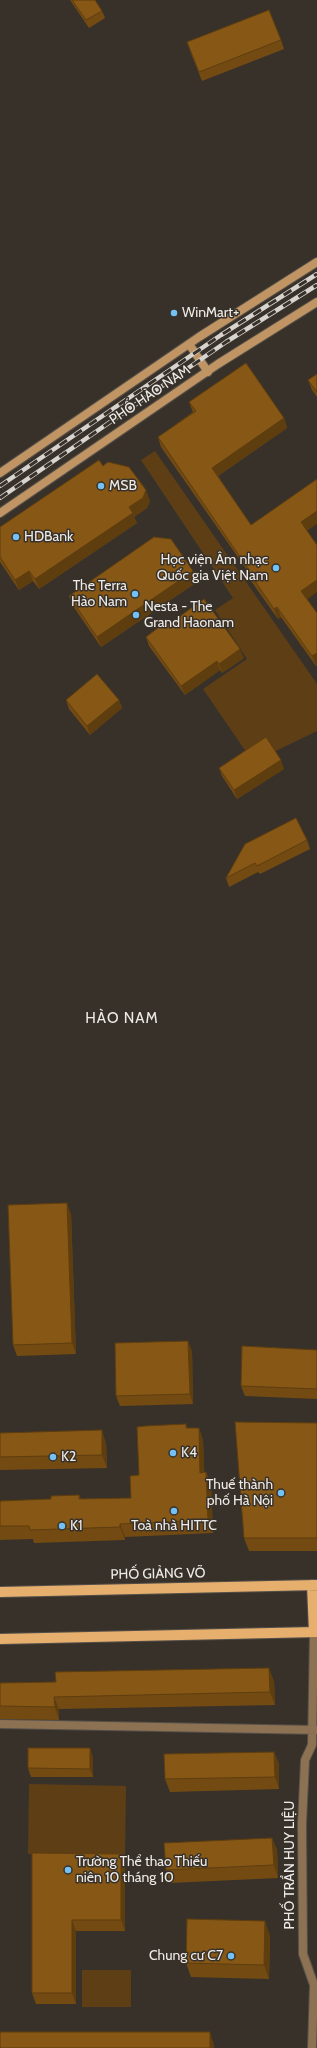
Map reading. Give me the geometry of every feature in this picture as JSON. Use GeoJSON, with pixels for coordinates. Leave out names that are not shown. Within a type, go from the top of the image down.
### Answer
{"type":"FeatureCollection","features":[{"type":"Feature","properties":{"kind":"main road","name":"PHỐ HÀO NAM"},"geometry":{"type":"LineString","coordinates":[[0,473],[189,344],[317,262]]}},
{"type":"Feature","properties":{"kind":"main road","name":"PHỐ HÀO NAM"},"geometry":{"type":"LineString","coordinates":[[0,513],[280,323],[317,302]]}},
{"type":"Feature","properties":{"kind":"main road"},"geometry":{"type":"LineString","coordinates":[[189,344],[208,372]]}},
{"type":"Feature","properties":{"kind":"main road"},"geometry":{"type":"LineString","coordinates":[[0,1639],[315,1632],[315,1585]]}},
{"type":"Feature","properties":{"kind":"main road","name":"PHỐ GIẢNG VÕ"},"geometry":{"type":"LineString","coordinates":[[0,1592],[315,1585]]}},
{"type":"Feature","properties":{"kind":"street","name":"PHỐ TRẦN HUY LIỆU"},"geometry":{"type":"LineString","coordinates":[[312,2048],[315,2012],[314,1985],[303,1954],[302,1840],[305,1760],[315,1748],[315,1632]]}},
{"type":"Feature","properties":{"kind":"street"},"geometry":{"type":"LineString","coordinates":[[0,1724],[315,1730]]}},
{"type":"Feature","properties":{"kind":"street","name":"PHỐ TRẦN HUY LIỆU"},"geometry":{"type":"LineString","coordinates":[[314,1985],[317,1976]]}},
{"type":"Feature","properties":{"kind":"shaded area"},"geometry":{"type":"Polygon","coordinates":[[[155,451],[317,684],[317,731],[253,762],[203,689],[247,659],[215,610],[233,598],[141,460],[155,451]]]}},
{"type":"Feature","properties":{"kind":"shaded area"},"geometry":{"type":"Polygon","coordinates":[[[29,1784],[126,1786],[125,1856],[28,1854],[29,1784]]]}},
{"type":"Feature","properties":{"kind":"shaded area"},"geometry":{"type":"Polygon","coordinates":[[[82,1970],[131,1970],[131,2007],[82,2007],[82,1970]]]}},
{"type":"Feature","properties":{"kind":"building"},"geometry":{"type":"Polygon","coordinates":[[[72,0],[95,0],[102,11],[86,20],[72,0]]]}},
{"type":"Feature","properties":{"kind":"building"},"geometry":{"type":"Polygon","coordinates":[[[269,10],[281,40],[199,72],[187,42],[269,10]]]}},
{"type":"Feature","properties":{"kind":"building"},"geometry":{"type":"Polygon","coordinates":[[[246,363],[284,418],[212,468],[251,525],[317,479],[317,511],[301,522],[317,545],[317,580],[301,591],[317,613],[317,653],[312,656],[277,607],[274,609],[158,437],[196,411],[189,402],[246,363]]]}},
{"type":"Feature","properties":{"kind":"building"},"geometry":{"type":"Polygon","coordinates":[[[317,374],[317,392],[308,380],[317,374]]]}},
{"type":"Feature","properties":{"kind":"building"},"geometry":{"type":"Polygon","coordinates":[[[99,460],[103,466],[108,462],[129,467],[146,490],[143,498],[129,507],[133,513],[35,579],[29,571],[15,580],[0,557],[0,527],[99,460]]]}},
{"type":"Feature","properties":{"kind":"building","name":"The Terra Hào Nam"},"geometry":{"type":"Polygon","coordinates":[[[154,537],[171,539],[193,571],[97,637],[69,596],[154,537]]]}},
{"type":"Feature","properties":{"kind":"building"},"geometry":{"type":"Polygon","coordinates":[[[204,599],[240,649],[219,664],[217,661],[181,686],[146,637],[167,621],[169,624],[204,599]]]}},
{"type":"Feature","properties":{"kind":"building"},"geometry":{"type":"Polygon","coordinates":[[[97,674],[119,700],[87,726],[66,700],[97,674]]]}},
{"type":"Feature","properties":{"kind":"building"},"geometry":{"type":"Polygon","coordinates":[[[266,737],[281,760],[234,790],[219,768],[266,737]]]}},
{"type":"Feature","properties":{"kind":"building"},"geometry":{"type":"Polygon","coordinates":[[[296,818],[307,840],[257,866],[255,863],[226,878],[245,844],[296,818]]]}},
{"type":"Feature","properties":{"kind":"building"},"geometry":{"type":"Polygon","coordinates":[[[67,1203],[72,1343],[13,1345],[8,1205],[67,1203]]]}},
{"type":"Feature","properties":{"kind":"building"},"geometry":{"type":"Polygon","coordinates":[[[188,1341],[190,1394],[116,1396],[115,1343],[188,1341]]]}},
{"type":"Feature","properties":{"kind":"building"},"geometry":{"type":"Polygon","coordinates":[[[242,1346],[317,1350],[317,1389],[241,1386],[242,1346]]]}},
{"type":"Feature","properties":{"kind":"building","name":"Thuế thành phố Hà Nội"},"geometry":{"type":"Polygon","coordinates":[[[235,1422],[317,1423],[317,1538],[244,1538],[235,1422]]]}},
{"type":"Feature","properties":{"kind":"building"},"geometry":{"type":"Polygon","coordinates":[[[186,1424],[186,1428],[199,1428],[200,1473],[206,1472],[208,1520],[120,1524],[120,1527],[30,1530],[29,1526],[0,1526],[0,1501],[51,1499],[51,1496],[79,1495],[79,1499],[131,1498],[130,1476],[139,1475],[137,1427],[186,1424]]]}},
{"type":"Feature","properties":{"kind":"building"},"geometry":{"type":"Polygon","coordinates":[[[102,1430],[102,1455],[0,1457],[0,1433],[102,1430]]]}},
{"type":"Feature","properties":{"kind":"building"},"geometry":{"type":"Polygon","coordinates":[[[269,1668],[270,1692],[54,1697],[55,1707],[0,1706],[0,1683],[56,1682],[55,1672],[269,1668]]]}},
{"type":"Feature","properties":{"kind":"building"},"geometry":{"type":"Polygon","coordinates":[[[28,1748],[90,1748],[90,1769],[28,1768],[28,1748]]]}},
{"type":"Feature","properties":{"kind":"building"},"geometry":{"type":"Polygon","coordinates":[[[274,1752],[275,1777],[165,1779],[164,1754],[274,1752]]]}},
{"type":"Feature","properties":{"kind":"building"},"geometry":{"type":"Polygon","coordinates":[[[272,1838],[274,1865],[166,1870],[164,1843],[272,1838]]]}},
{"type":"Feature","properties":{"kind":"building"},"geometry":{"type":"Polygon","coordinates":[[[32,1853],[121,1854],[121,1920],[72,1920],[72,1993],[32,1993],[32,1853]]]}},
{"type":"Feature","properties":{"kind":"building","name":"Chung cư C7"},"geometry":{"type":"Polygon","coordinates":[[[187,1919],[265,1921],[264,1965],[186,1963],[187,1919]]]}},
{"type":"Feature","properties":{"kind":"building"},"geometry":{"type":"Polygon","coordinates":[[[0,2032],[210,2032],[210,2048],[0,2048],[0,2032]]]}},
{"type":"Feature","properties":{"kind":"railway"},"geometry":{"type":"LineString","coordinates":[[0,486],[221,335],[317,274]]}},
{"type":"Feature","properties":{"kind":"railway"},"geometry":{"type":"LineString","coordinates":[[0,498],[226,342],[317,285]]}},
{"type":"Feature","properties":{"kind":"place","name":"WinMart+"},"geometry":{"type":"Point","coordinates":[174,313]}},
{"type":"Feature","properties":{"kind":"place","name":"MSB"},"geometry":{"type":"Point","coordinates":[101,486]}},
{"type":"Feature","properties":{"kind":"place","name":"HDBank"},"geometry":{"type":"Point","coordinates":[16,537]}},
{"type":"Feature","properties":{"kind":"place","name":"Học viện Âm nhạc Quốc gia Việt Nam"},"geometry":{"type":"Point","coordinates":[276,568]}},
{"type":"Feature","properties":{"kind":"place","name":"The Terra Hào Nam"},"geometry":{"type":"Point","coordinates":[135,594]}},
{"type":"Feature","properties":{"kind":"place","name":"Nesta - The Grand Haonam"},"geometry":{"type":"Point","coordinates":[136,615]}},
{"type":"Feature","properties":{"kind":"place","name":"K4"},"geometry":{"type":"Point","coordinates":[173,1453]}},
{"type":"Feature","properties":{"kind":"place","name":"K2"},"geometry":{"type":"Point","coordinates":[53,1457]}},
{"type":"Feature","properties":{"kind":"place","name":"Thuế thành phố Hà Nội"},"geometry":{"type":"Point","coordinates":[281,1493]}},
{"type":"Feature","properties":{"kind":"place","name":"Toà nhà HITTC"},"geometry":{"type":"Point","coordinates":[174,1511]}},
{"type":"Feature","properties":{"kind":"place","name":"K1"},"geometry":{"type":"Point","coordinates":[62,1526]}},
{"type":"Feature","properties":{"kind":"place","name":"Trường Thể thao Thiếu niên 10 tháng 10"},"geometry":{"type":"Point","coordinates":[68,1870]}},
{"type":"Feature","properties":{"kind":"place","name":"Chung cư C7"},"geometry":{"type":"Point","coordinates":[231,1956]}},
{"type":"Feature","properties":{"kind":"district","name":"HÀO NAM"},"geometry":{"type":"Point","coordinates":[122,1019]}}]}
